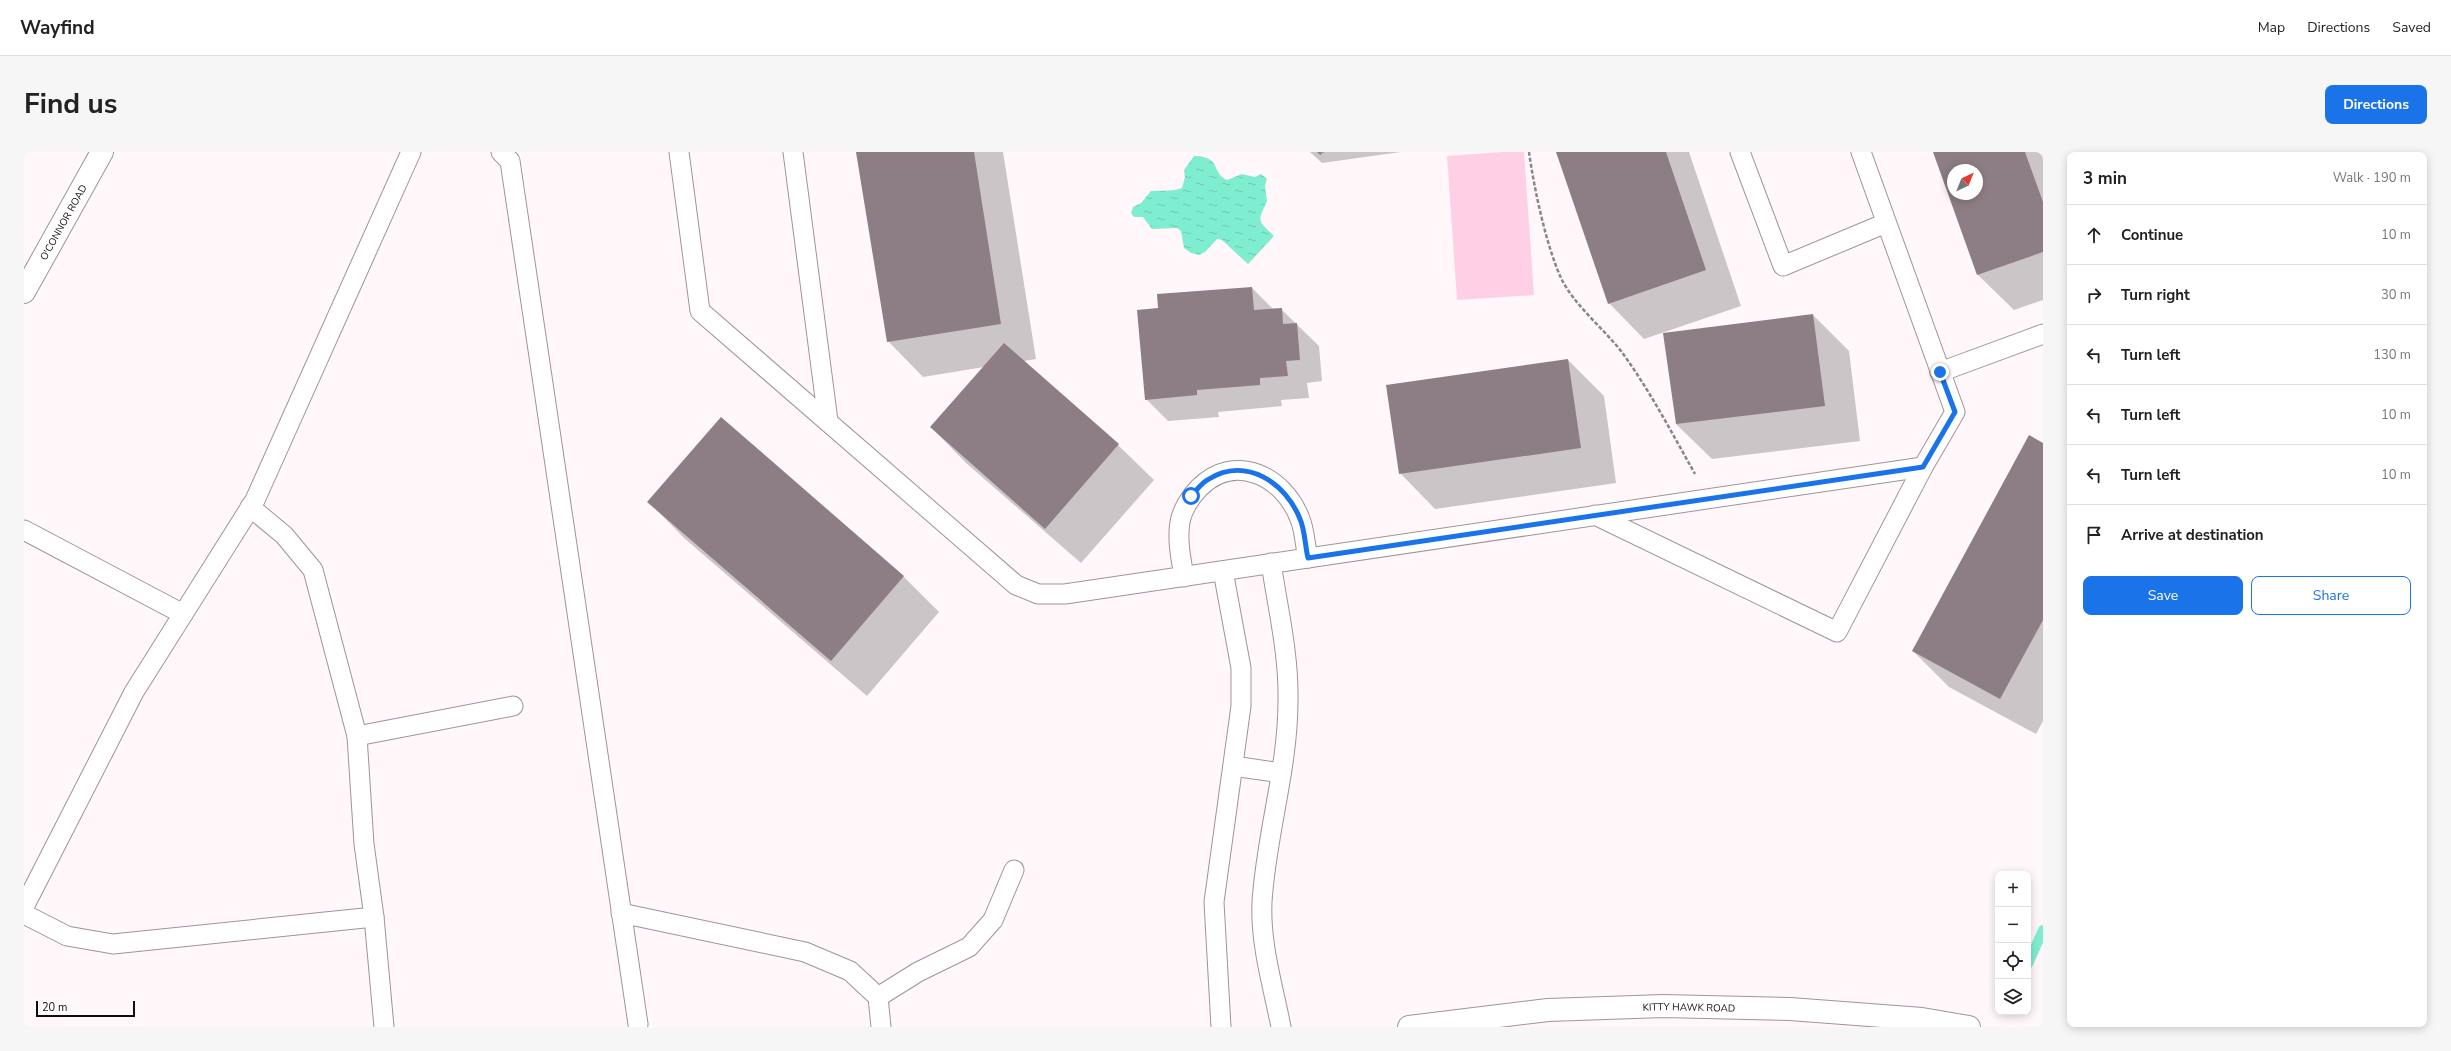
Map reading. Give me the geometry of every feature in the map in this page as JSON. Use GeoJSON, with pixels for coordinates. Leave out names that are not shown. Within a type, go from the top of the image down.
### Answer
{"type":"FeatureCollection","features":[{"type":"Feature","properties":{"kind":"main road","name":"O'CONNOR ROAD"},"geometry":{"type":"LineString","coordinates":[[24,292],[102,152]]}},
{"type":"Feature","properties":{"kind":"main road","name":"KITTY HAWK ROAD"},"geometry":{"type":"LineString","coordinates":[[1409,1027],[1548,1010],[1663,1006],[1790,1009],[1922,1019],[1969,1027]]}},
{"type":"Feature","properties":{"kind":"lane"},"geometry":{"type":"LineString","coordinates":[[24,907],[134,692],[250,507],[411,152]]}},
{"type":"Feature","properties":{"kind":"lane"},"geometry":{"type":"LineString","coordinates":[[501,152],[510,161],[638,1024]]}},
{"type":"Feature","properties":{"kind":"lane"},"geometry":{"type":"LineString","coordinates":[[679,152],[700,311],[1016,585],[1038,594],[1064,594],[1184,577],[1923,467]]}},
{"type":"Feature","properties":{"kind":"lane"},"geometry":{"type":"LineString","coordinates":[[793,152],[828,422]]}},
{"type":"Feature","properties":{"kind":"lane"},"geometry":{"type":"LineString","coordinates":[[1740,152],[1783,266],[1886,223]]}},
{"type":"Feature","properties":{"kind":"lane"},"geometry":{"type":"LineString","coordinates":[[1596,516],[1837,632],[1923,467],[1955,412],[1861,152]]}},
{"type":"Feature","properties":{"kind":"lane"},"geometry":{"type":"LineString","coordinates":[[1940,372],[2043,334]]}},
{"type":"Feature","properties":{"kind":"lane"},"geometry":{"type":"LineString","coordinates":[[1184,577],[1179,548],[1180,521],[1191,496],[1208,479],[1232,470],[1253,472],[1274,482],[1289,498],[1300,520],[1308,558]]}},
{"type":"Feature","properties":{"kind":"lane"},"geometry":{"type":"LineString","coordinates":[[250,507],[284,535],[313,570],[357,736],[364,844],[374,917],[384,1027]]}},
{"type":"Feature","properties":{"kind":"lane"},"geometry":{"type":"LineString","coordinates":[[24,530],[183,614]]}},
{"type":"Feature","properties":{"kind":"lane"},"geometry":{"type":"LineString","coordinates":[[1271,564],[1287,671],[1288,702],[1281,773],[1262,902],[1263,935],[1280,1027]]}},
{"type":"Feature","properties":{"kind":"lane"},"geometry":{"type":"LineString","coordinates":[[1221,1027],[1214,902],[1241,706],[1241,668],[1223,570]]}},
{"type":"Feature","properties":{"kind":"lane"},"geometry":{"type":"LineString","coordinates":[[357,736],[513,706]]}},
{"type":"Feature","properties":{"kind":"lane"},"geometry":{"type":"LineString","coordinates":[[1233,766],[1281,773]]}},
{"type":"Feature","properties":{"kind":"lane"},"geometry":{"type":"LineString","coordinates":[[878,997],[918,972],[969,947],[993,920],[1014,870]]}},
{"type":"Feature","properties":{"kind":"lane"},"geometry":{"type":"LineString","coordinates":[[621,913],[805,952],[850,971],[878,997],[881,1027]]}},
{"type":"Feature","properties":{"kind":"lane"},"geometry":{"type":"LineString","coordinates":[[24,914],[67,936],[113,944],[374,917]]}},
{"type":"Feature","properties":{"kind":"path"},"geometry":{"type":"LineString","coordinates":[[1318,152],[1322,154],[1323,152]]}},
{"type":"Feature","properties":{"kind":"path"},"geometry":{"type":"LineString","coordinates":[[1529,152],[1533,182],[1562,279],[1572,294],[1621,352],[1664,419],[1708,499]]}},
{"type":"Feature","properties":{"kind":"shaded area"},"geometry":{"type":"Polygon","coordinates":[[[1524,152],[1534,295],[1457,300],[1447,156],[1524,152]]]}},
{"type":"Feature","properties":{"kind":"water"},"geometry":{"type":"Polygon","coordinates":[[[1194,156],[1209,159],[1213,162],[1222,177],[1227,180],[1242,174],[1255,177],[1261,174],[1267,179],[1265,186],[1267,201],[1260,220],[1274,236],[1248,264],[1222,240],[1217,239],[1205,252],[1199,255],[1191,253],[1184,248],[1181,231],[1177,228],[1152,229],[1143,217],[1134,217],[1131,213],[1133,207],[1141,203],[1151,191],[1182,188],[1185,177],[1184,170],[1194,156]]]}},
{"type":"Feature","properties":{"kind":"building"},"geometry":{"type":"Polygon","coordinates":[[[856,152],[974,152],[1001,324],[887,342],[856,152]]]}},
{"type":"Feature","properties":{"kind":"building"},"geometry":{"type":"Polygon","coordinates":[[[1556,152],[1666,152],[1706,270],[1608,304],[1556,152]]]}},
{"type":"Feature","properties":{"kind":"building"},"geometry":{"type":"Polygon","coordinates":[[[1933,152],[2025,152],[2043,202],[2043,252],[1977,275],[1950,200],[1983,200],[1983,164],[1947,164],[1947,191],[1933,152]]]}},
{"type":"Feature","properties":{"kind":"building"},"geometry":{"type":"Polygon","coordinates":[[[1252,287],[1254,310],[1282,308],[1283,324],[1297,323],[1300,360],[1286,361],[1288,376],[1260,378],[1260,385],[1197,390],[1197,395],[1145,400],[1137,310],[1158,308],[1157,294],[1252,287]]]}},
{"type":"Feature","properties":{"kind":"building"},"geometry":{"type":"Polygon","coordinates":[[[1813,314],[1825,406],[1676,424],[1663,333],[1813,314]]]}},
{"type":"Feature","properties":{"kind":"building"},"geometry":{"type":"Polygon","coordinates":[[[1004,343],[1119,444],[1045,529],[930,427],[1004,343]]]}},
{"type":"Feature","properties":{"kind":"building"},"geometry":{"type":"Polygon","coordinates":[[[1568,359],[1581,448],[1399,474],[1386,385],[1568,359]]]}},
{"type":"Feature","properties":{"kind":"building"},"geometry":{"type":"Polygon","coordinates":[[[721,417],[904,576],[831,661],[647,502],[721,417]]]}},
{"type":"Feature","properties":{"kind":"building"},"geometry":{"type":"Polygon","coordinates":[[[2029,435],[2043,443],[2043,620],[2000,699],[1912,651],[2029,435]]]}},
{"type":"Feature","properties":{"kind":"waterway"},"geometry":{"type":"LineString","coordinates":[[2031,957],[2043,930]]}},
{"type":"Feature","properties":{"kind":"route"},"geometry":{"type":"LineString","coordinates":[[1191,496],[1208,479],[1232,470],[1253,472],[1274,482],[1289,498],[1300,520],[1308,558],[1923,467],[1955,412],[1940,372]]}}]}
